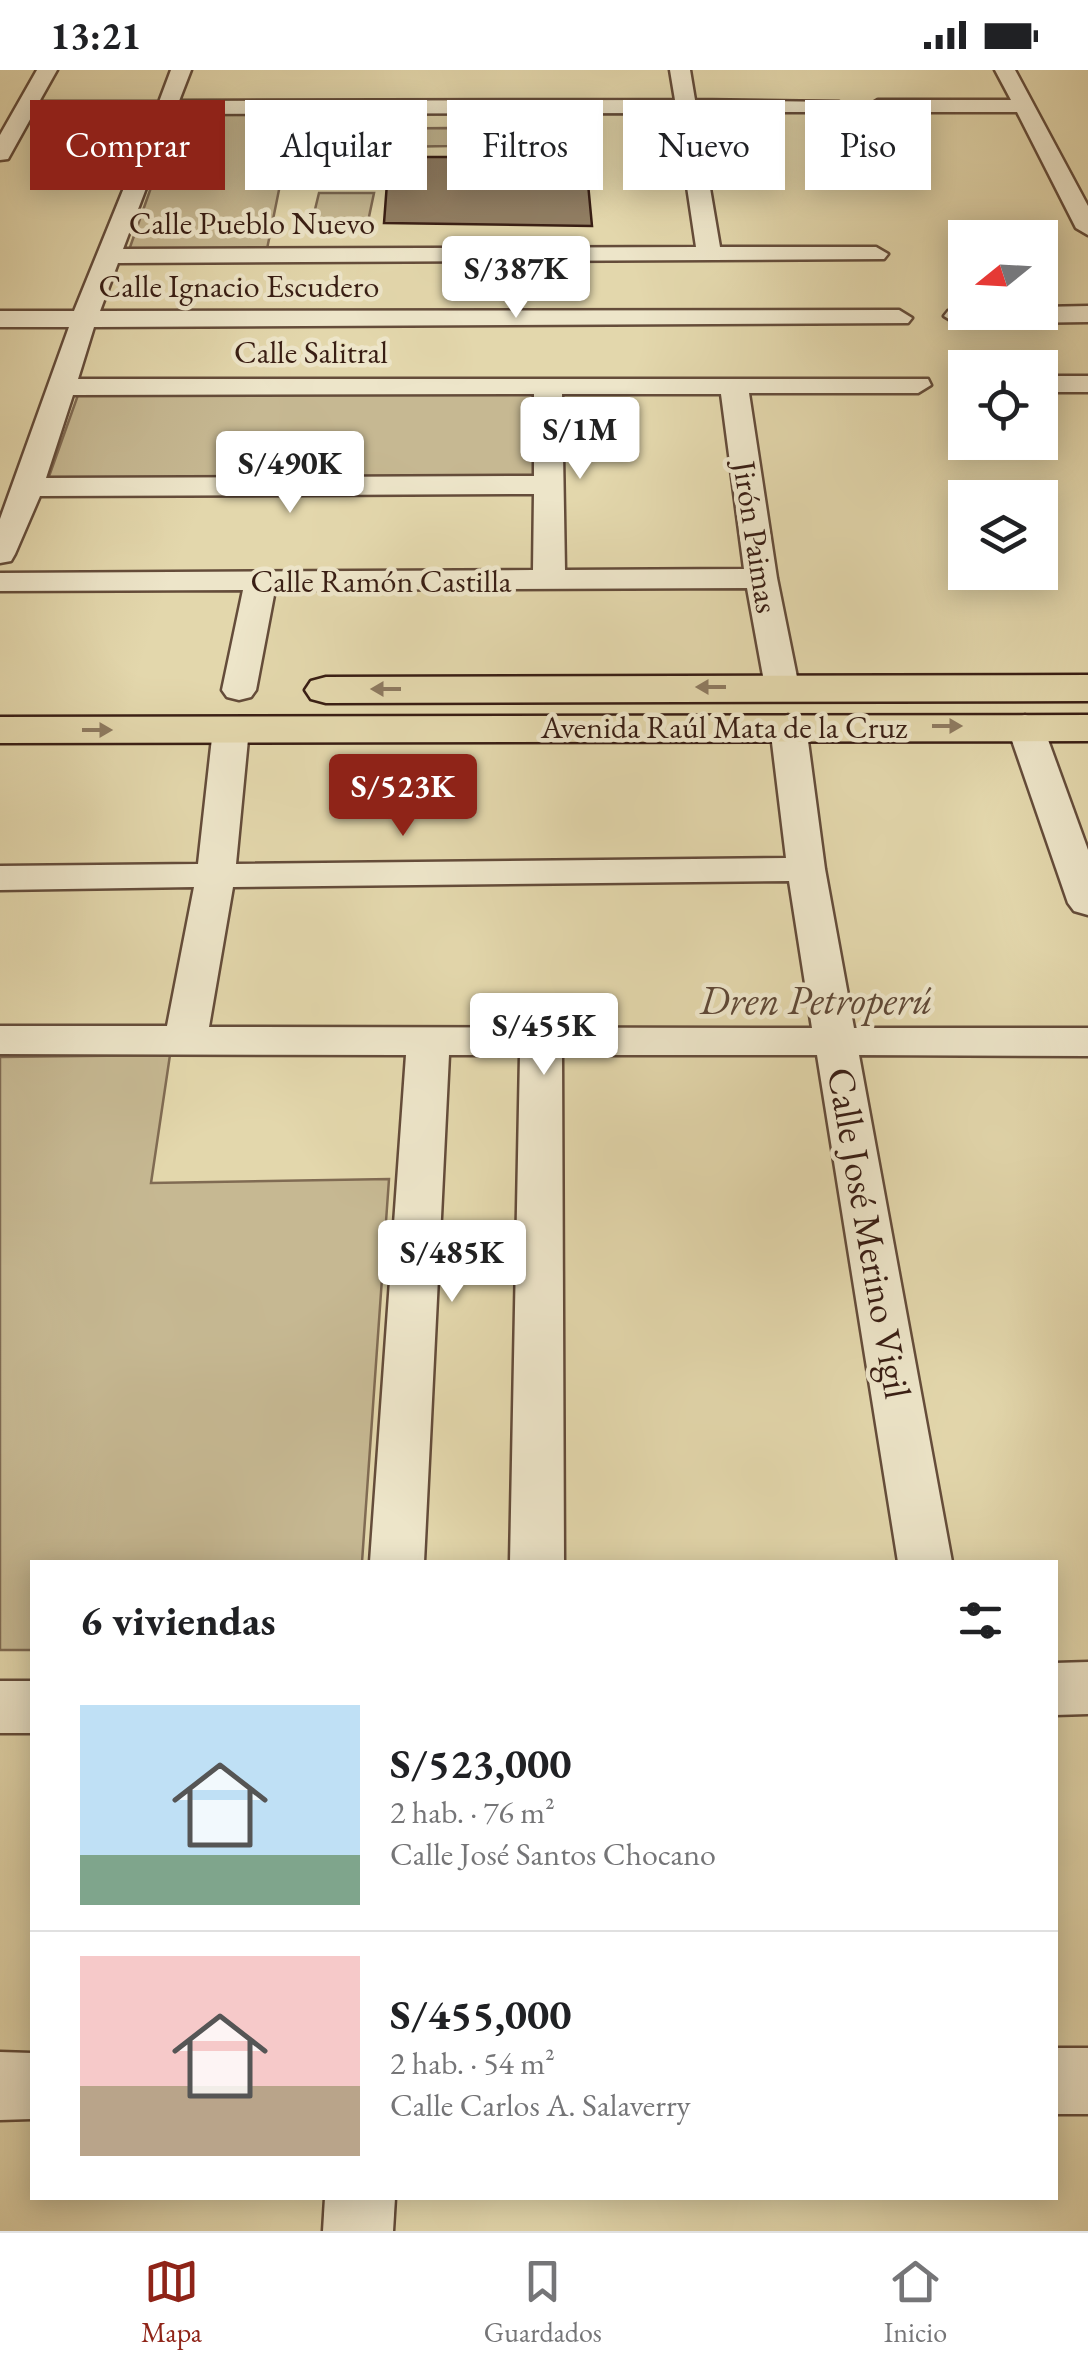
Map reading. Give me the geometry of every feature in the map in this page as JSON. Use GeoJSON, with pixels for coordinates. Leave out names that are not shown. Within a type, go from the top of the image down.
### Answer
{"type":"FeatureCollection","features":[{"type":"Feature","properties":{"kind":"main road","name":"Avenida Raúl Mata de la Cruz"},"geometry":{"type":"LineString","coordinates":[[0,730],[235,710],[1017,707],[1088,688]]}},
{"type":"Feature","properties":{"kind":"main road","name":"Avenida Raúl Mata de la Cruz"},"geometry":{"type":"LineString","coordinates":[[0,693],[235,710]]}},
{"type":"Feature","properties":{"kind":"main road","name":"Avenida Raúl Mata de la Cruz"},"geometry":{"type":"LineString","coordinates":[[1017,707],[1088,728]]}},
{"type":"Feature","properties":{"kind":"street"},"geometry":{"type":"LineString","coordinates":[[0,154],[7,130],[26,108],[47,70]]}},
{"type":"Feature","properties":{"kind":"street"},"geometry":{"type":"LineString","coordinates":[[170,100],[181,70]]}},
{"type":"Feature","properties":{"kind":"street"},"geometry":{"type":"LineString","coordinates":[[680,70],[685,100]]}},
{"type":"Feature","properties":{"kind":"street"},"geometry":{"type":"LineString","coordinates":[[1005,70],[1024,106],[1059,154],[1088,228]]}},
{"type":"Feature","properties":{"kind":"street"},"geometry":{"type":"LineString","coordinates":[[225,105],[432,98],[623,104]]}},
{"type":"Feature","properties":{"kind":"street"},"geometry":{"type":"LineString","coordinates":[[931,106],[1024,106]]}},
{"type":"Feature","properties":{"kind":"street"},"geometry":{"type":"LineString","coordinates":[[26,108],[30,108]]}},
{"type":"Feature","properties":{"kind":"street"},"geometry":{"type":"LineString","coordinates":[[0,554],[28,488],[84,319],[134,190]]}},
{"type":"Feature","properties":{"kind":"street"},"geometry":{"type":"LineString","coordinates":[[699,190],[709,254]]}},
{"type":"Feature","properties":{"kind":"street","name":"Calle Pueblo Nuevo"},"geometry":{"type":"LineString","coordinates":[[108,256],[876,254]]}},
{"type":"Feature","properties":{"kind":"street"},"geometry":{"type":"LineString","coordinates":[[488,386],[492,255]]}},
{"type":"Feature","properties":{"kind":"street"},"geometry":{"type":"LineString","coordinates":[[1058,314],[1088,314]]}},
{"type":"Feature","properties":{"kind":"street","name":"Calle Ignacio Escudero"},"geometry":{"type":"LineString","coordinates":[[0,319],[899,318]]}},
{"type":"Feature","properties":{"kind":"street"},"geometry":{"type":"LineString","coordinates":[[1058,384],[1088,384]]}},
{"type":"Feature","properties":{"kind":"street"},"geometry":{"type":"LineString","coordinates":[[548,385],[549,580]]}},
{"type":"Feature","properties":{"kind":"street","name":"Calle Salitral"},"geometry":{"type":"LineString","coordinates":[[64,387],[918,385]]}},
{"type":"Feature","properties":{"kind":"street","name":"Jirón Paimas"},"geometry":{"type":"LineString","coordinates":[[734,386],[761,578],[785,706]]}},
{"type":"Feature","properties":{"kind":"street"},"geometry":{"type":"LineString","coordinates":[[28,488],[550,485]]}},
{"type":"Feature","properties":{"kind":"street","name":"Calle Ramón Castilla"},"geometry":{"type":"LineString","coordinates":[[0,582],[761,578]]}},
{"type":"Feature","properties":{"kind":"street"},"geometry":{"type":"LineString","coordinates":[[185,1041],[216,875],[235,710],[261,582]]}},
{"type":"Feature","properties":{"kind":"street","name":"Calle José Merino Vigil"},"geometry":{"type":"LineString","coordinates":[[785,706],[806,869],[925,1560]]}},
{"type":"Feature","properties":{"kind":"street"},"geometry":{"type":"LineString","coordinates":[[1017,707],[1088,903]]}},
{"type":"Feature","properties":{"kind":"street"},"geometry":{"type":"LineString","coordinates":[[0,878],[806,869]]}},
{"type":"Feature","properties":{"kind":"street"},"geometry":{"type":"LineString","coordinates":[[0,1040],[1088,1042]]}},
{"type":"Feature","properties":{"kind":"street"},"geometry":{"type":"LineString","coordinates":[[537,1560],[541,1042]]}},
{"type":"Feature","properties":{"kind":"street"},"geometry":{"type":"LineString","coordinates":[[397,1560],[428,1043]]}},
{"type":"Feature","properties":{"kind":"street"},"geometry":{"type":"LineString","coordinates":[[1058,1689],[1088,1688]]}},
{"type":"Feature","properties":{"kind":"street"},"geometry":{"type":"LineString","coordinates":[[0,1707],[30,1706]]}},
{"type":"Feature","properties":{"kind":"street"},"geometry":{"type":"LineString","coordinates":[[1058,2080],[1088,2080]]}},
{"type":"Feature","properties":{"kind":"street"},"geometry":{"type":"LineString","coordinates":[[0,2086],[30,2086]]}},
{"type":"Feature","properties":{"kind":"street"},"geometry":{"type":"LineString","coordinates":[[358,2231],[360,2200]]}},
{"type":"Feature","properties":{"kind":"shaded area"},"geometry":{"type":"Polygon","coordinates":[[[225,111],[245,111],[245,190],[279,190],[267,249],[129,250],[150,190],[225,190],[225,111]]]}},
{"type":"Feature","properties":{"kind":"shaded area"},"geometry":{"type":"Polygon","coordinates":[[[427,128],[447,128],[447,146],[427,146],[427,128]]]}},
{"type":"Feature","properties":{"kind":"shaded area"},"geometry":{"type":"Polygon","coordinates":[[[319,193],[374,193],[366,231],[310,230],[319,193]]]}},
{"type":"Feature","properties":{"kind":"shaded area"},"geometry":{"type":"Polygon","coordinates":[[[533,392],[534,478],[47,482],[78,395],[533,392]]]}},
{"type":"Feature","properties":{"kind":"shaded area"},"geometry":{"type":"Polygon","coordinates":[[[170,1055],[151,1183],[389,1179],[362,1560],[30,1560],[30,1650],[0,1650],[0,1057],[170,1055]]]}},
{"type":"Feature","properties":{"kind":"building"},"geometry":{"type":"Polygon","coordinates":[[[427,157],[447,157],[447,190],[589,190],[592,226],[384,223],[386,190],[427,190],[427,157]]]}},
{"type":"Feature","properties":{"kind":"water label","name":"Dren Petroperú"},"geometry":{"type":"Point","coordinates":[816,1000]}}]}
